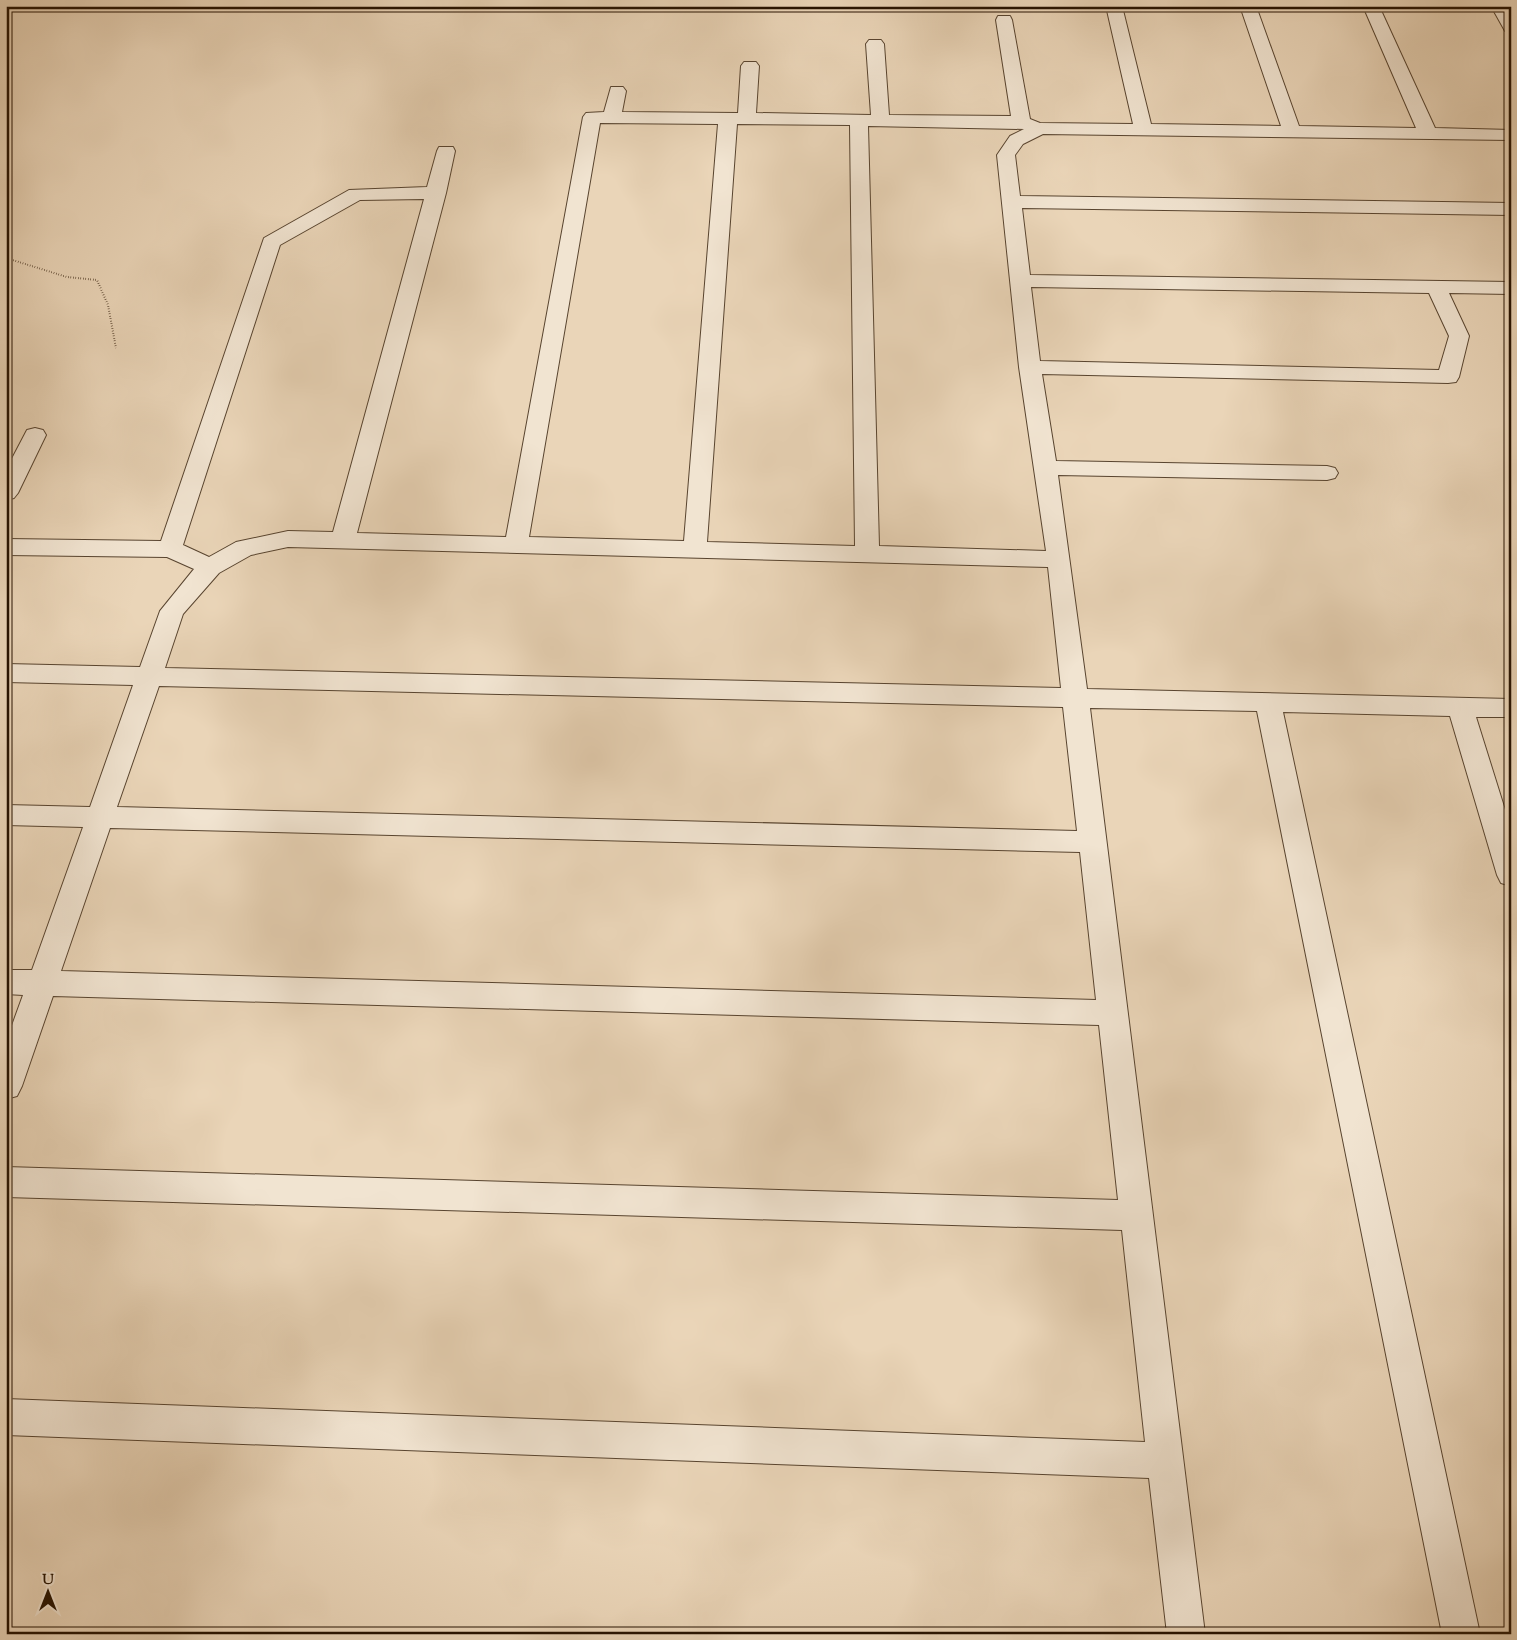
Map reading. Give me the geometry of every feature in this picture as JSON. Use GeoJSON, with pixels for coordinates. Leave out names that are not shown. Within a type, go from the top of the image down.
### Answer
{"type":"FeatureCollection","features":[{"type":"Feature","properties":{"kind":"street"},"geometry":{"type":"LineString","coordinates":[[1114,6],[1143,130]]}},
{"type":"Feature","properties":{"kind":"street"},"geometry":{"type":"LineString","coordinates":[[1248,6],[1292,132]]}},
{"type":"Feature","properties":{"kind":"street"},"geometry":{"type":"LineString","coordinates":[[1371,6],[1428,134]]}},
{"type":"Feature","properties":{"kind":"street"},"geometry":{"type":"LineString","coordinates":[[1500,6],[1511,27]]}},
{"type":"Feature","properties":{"kind":"street"},"geometry":{"type":"LineString","coordinates":[[1004,20],[1030,125]]}},
{"type":"Feature","properties":{"kind":"street"},"geometry":{"type":"LineString","coordinates":[[867,554],[869,120],[875,44]]}},
{"type":"Feature","properties":{"kind":"street"},"geometry":{"type":"LineString","coordinates":[[695,550],[738,119],[750,66]]}},
{"type":"Feature","properties":{"kind":"street"},"geometry":{"type":"LineString","coordinates":[[612,117],[617,91]]}},
{"type":"Feature","properties":{"kind":"street"},"geometry":{"type":"LineString","coordinates":[[516,545],[592,117],[869,120],[1143,130],[1511,135]]}},
{"type":"Feature","properties":{"kind":"street"},"geometry":{"type":"LineString","coordinates":[[1030,125],[1016,140],[1006,155],[1010,202],[1030,367],[1059,559],[1186,1634]]}},
{"type":"Feature","properties":{"kind":"street"},"geometry":{"type":"LineString","coordinates":[[343,540],[446,151]]}},
{"type":"Feature","properties":{"kind":"street"},"geometry":{"type":"LineString","coordinates":[[170,549],[271,242],[356,194],[436,193]]}},
{"type":"Feature","properties":{"kind":"street"},"geometry":{"type":"LineString","coordinates":[[1010,202],[1511,209]]}},
{"type":"Feature","properties":{"kind":"street"},"geometry":{"type":"LineString","coordinates":[[1021,281],[1511,288]]}},
{"type":"Feature","properties":{"kind":"street"},"geometry":{"type":"LineString","coordinates":[[1030,367],[1448,377],[1459,336],[1436,287]]}},
{"type":"Feature","properties":{"kind":"street"},"geometry":{"type":"LineString","coordinates":[[6,493],[35,435]]}},
{"type":"Feature","properties":{"kind":"street"},"geometry":{"type":"LineString","coordinates":[[1044,468],[1327,473]]}},
{"type":"Feature","properties":{"kind":"street"},"geometry":{"type":"LineString","coordinates":[[6,1086],[172,611],[210,567],[244,548],[288,539],[1059,559]]}},
{"type":"Feature","properties":{"kind":"street"},"geometry":{"type":"LineString","coordinates":[[6,547],[170,549],[210,567]]}},
{"type":"Feature","properties":{"kind":"street"},"geometry":{"type":"LineString","coordinates":[[6,673],[1511,708]]}},
{"type":"Feature","properties":{"kind":"street"},"geometry":{"type":"LineString","coordinates":[[1268,702],[1461,1634]]}},
{"type":"Feature","properties":{"kind":"street"},"geometry":{"type":"LineString","coordinates":[[1460,707],[1511,875]]}},
{"type":"Feature","properties":{"kind":"street"},"geometry":{"type":"LineString","coordinates":[[6,815],[1092,842]]}},
{"type":"Feature","properties":{"kind":"street"},"geometry":{"type":"LineString","coordinates":[[6,982],[1112,1014]]}},
{"type":"Feature","properties":{"kind":"street"},"geometry":{"type":"LineString","coordinates":[[6,1182],[1136,1215]]}},
{"type":"Feature","properties":{"kind":"street"},"geometry":{"type":"LineString","coordinates":[[6,1417],[1165,1461]]}},
{"type":"Feature","properties":{"kind":"path"},"geometry":{"type":"LineString","coordinates":[[6,258],[67,277],[97,280],[108,305],[116,348]]}}]}
